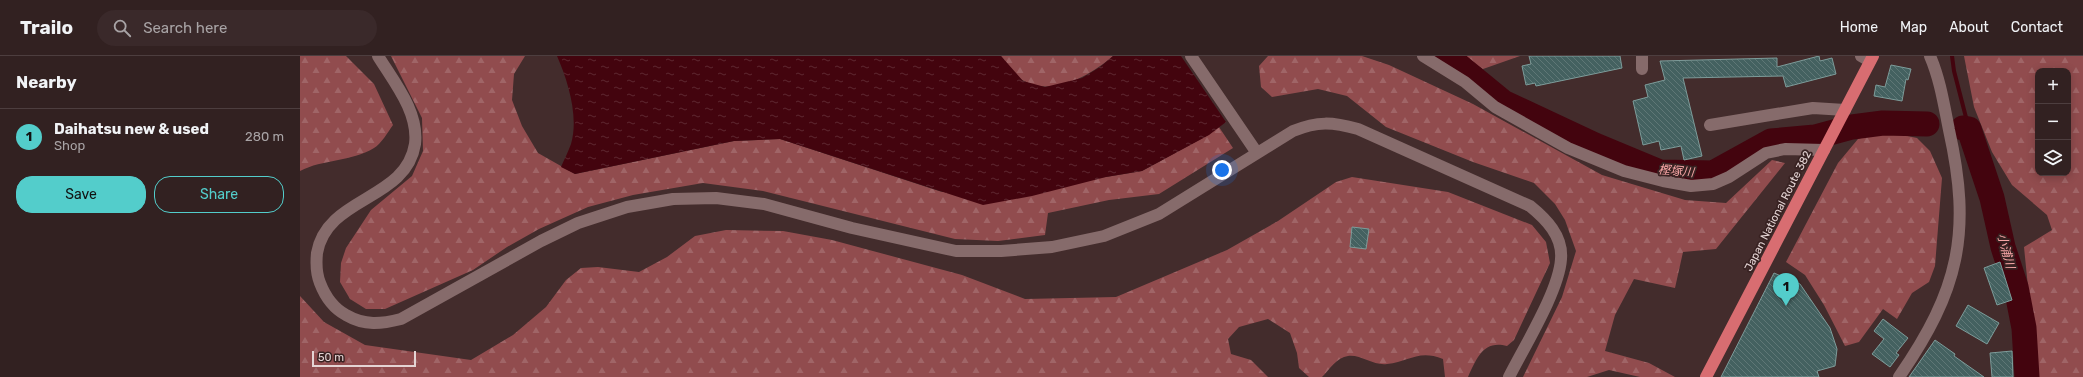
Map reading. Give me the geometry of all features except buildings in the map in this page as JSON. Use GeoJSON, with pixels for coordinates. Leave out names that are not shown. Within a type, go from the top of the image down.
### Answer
{"type":"FeatureCollection","features":[{"type":"Feature","properties":{"kind":"highway","name":"Japan National Route 382"},"geometry":{"type":"LineString","coordinates":[[1706,377],[1843,114],[1868,58]]}},
{"type":"Feature","properties":{"kind":"street"},"geometry":{"type":"LineString","coordinates":[[378,56],[410,108],[415,128],[412,155],[399,176],[338,216],[327,228],[319,245],[316,261],[318,278],[323,291],[332,304],[349,317],[369,324],[383,324],[401,319],[541,241],[578,223],[603,214],[651,202],[694,198],[743,200],[792,211],[852,228],[956,251],[1002,252],[1052,247],[1104,236],[1159,214],[1293,131],[1310,124],[1328,123],[1358,128],[1530,206],[1545,218],[1559,243],[1562,258],[1558,277],[1508,377]]}},
{"type":"Feature","properties":{"kind":"street"},"geometry":{"type":"LineString","coordinates":[[1190,56],[1257,153]]}},
{"type":"Feature","properties":{"kind":"street"},"geometry":{"type":"LineString","coordinates":[[1423,56],[1465,82],[1495,107],[1568,148],[1624,171],[1663,182],[1691,186],[1713,184],[1729,177],[1766,153],[1785,149],[1827,145]]}},
{"type":"Feature","properties":{"kind":"street"},"geometry":{"type":"LineString","coordinates":[[1642,56],[1642,69]]}},
{"type":"Feature","properties":{"kind":"street"},"geometry":{"type":"LineString","coordinates":[[1899,377],[1923,339],[1948,287],[1960,232],[1961,208],[1953,146],[1938,78],[1930,56]]}},
{"type":"Feature","properties":{"kind":"street"},"geometry":{"type":"LineString","coordinates":[[1710,125],[1812,108],[1843,114]]}},
{"type":"Feature","properties":{"kind":"green space"},"geometry":{"type":"Polygon","coordinates":[[[300,56],[346,56],[374,84],[393,125],[377,146],[356,156],[318,164],[300,171],[300,56]]]}},
{"type":"Feature","properties":{"kind":"green space"},"geometry":{"type":"Polygon","coordinates":[[[391,56],[525,56],[514,74],[512,100],[522,126],[538,153],[575,174],[734,141],[780,139],[942,192],[1106,177],[1142,171],[1208,135],[1219,127],[1233,148],[1159,194],[1109,200],[1048,213],[1045,235],[998,241],[955,239],[763,191],[703,183],[633,195],[588,207],[539,229],[507,247],[473,270],[385,309],[366,309],[350,299],[340,282],[341,263],[346,248],[371,210],[412,176],[423,151],[422,118],[391,56]]]}},
{"type":"Feature","properties":{"kind":"green space"},"geometry":{"type":"Polygon","coordinates":[[[1001,56],[1113,56],[1094,70],[1071,82],[1047,87],[1035,85],[1021,79],[1014,73],[1001,56]]]}},
{"type":"Feature","properties":{"kind":"green space"},"geometry":{"type":"Polygon","coordinates":[[[1268,56],[1362,56],[1389,65],[1473,104],[1602,175],[1685,200],[1726,203],[1772,160],[1785,163],[1716,249],[1683,252],[1675,288],[1634,279],[1615,315],[1605,351],[1649,363],[1675,377],[1640,377],[1609,370],[1587,377],[1523,377],[1562,297],[1576,251],[1565,220],[1555,204],[1534,183],[1473,162],[1386,127],[1347,96],[1318,89],[1272,97],[1261,87],[1259,66],[1268,56]]]}},
{"type":"Feature","properties":{"kind":"green space"},"geometry":{"type":"Polygon","coordinates":[[[1462,56],[1520,56],[1483,69],[1462,56]]]}},
{"type":"Feature","properties":{"kind":"green space"},"geometry":{"type":"Polygon","coordinates":[[[1964,56],[2083,56],[2083,377],[2037,377],[2024,247],[2052,230],[2047,215],[2012,185],[1992,152],[1974,107],[1964,56]]]}},
{"type":"Feature","properties":{"kind":"green space"},"geometry":{"type":"Polygon","coordinates":[[[1883,131],[1917,138],[1930,151],[1942,178],[1935,266],[1929,282],[1912,293],[1897,319],[1883,309],[1859,342],[1845,346],[1824,305],[1805,275],[1786,262],[1838,163],[1858,139],[1883,131]]]}},
{"type":"Feature","properties":{"kind":"green space"},"geometry":{"type":"Polygon","coordinates":[[[1352,177],[1448,192],[1532,225],[1546,242],[1550,263],[1514,340],[1507,346],[1499,345],[1486,348],[1478,357],[1468,377],[1445,377],[1443,359],[1427,355],[1387,364],[1348,356],[1337,361],[1322,377],[1309,377],[1299,368],[1297,353],[1290,333],[1268,319],[1239,327],[1228,339],[1231,354],[1251,360],[1268,377],[300,377],[300,296],[324,322],[365,345],[471,360],[513,335],[546,307],[566,280],[581,268],[598,267],[639,272],[667,257],[695,236],[726,230],[783,231],[832,240],[962,275],[1025,299],[1116,297],[1227,250],[1278,221],[1336,182],[1352,177]]]}},
{"type":"Feature","properties":{"kind":"water"},"geometry":{"type":"Polygon","coordinates":[[[557,56],[1001,56],[1023,81],[1045,87],[1082,78],[1100,67],[1113,56],[1181,56],[1226,122],[1209,135],[1142,171],[1106,177],[1032,196],[983,205],[780,139],[734,141],[575,174],[561,167],[571,144],[574,122],[571,99],[565,76],[557,56]]]}},
{"type":"Feature","properties":{"kind":"waterway","name":"樫塚川"},"geometry":{"type":"LineString","coordinates":[[1447,56],[1503,102],[1595,145],[1660,172],[1713,173],[1771,141],[1815,137],[1852,127],[1883,123],[1927,124]]}},
{"type":"Feature","properties":{"kind":"waterway"},"geometry":{"type":"LineString","coordinates":[[1952,56],[1954,71],[1969,129]]}},
{"type":"Feature","properties":{"kind":"waterway","name":"小浦川"},"geometry":{"type":"LineString","coordinates":[[1963,128],[1969,129],[1992,198],[2003,247],[2016,287],[2024,328],[2027,377]]}},
{"type":"Feature","properties":{"kind":"place","name":"Daihatsu new & used"},"geometry":{"type":"Point","coordinates":[1786,306]}}]}
